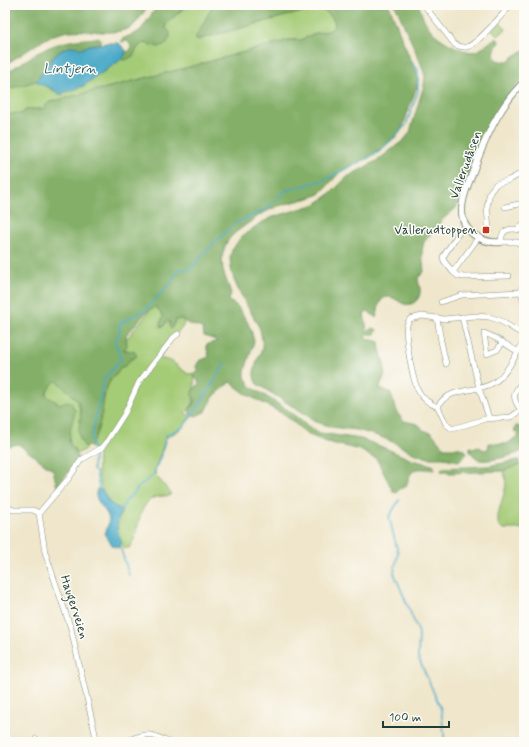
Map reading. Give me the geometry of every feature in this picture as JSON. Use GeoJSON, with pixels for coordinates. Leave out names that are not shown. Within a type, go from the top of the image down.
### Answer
{"type":"FeatureCollection","features":[{"type":"Feature","properties":{"kind":"street"},"geometry":{"type":"LineString","coordinates":[[425,6],[455,45],[468,47],[476,42],[511,5]]}},
{"type":"Feature","properties":{"kind":"street"},"geometry":{"type":"LineString","coordinates":[[523,46],[524,38]]}},
{"type":"Feature","properties":{"kind":"street","name":"Vallerudåsen"},"geometry":{"type":"LineString","coordinates":[[478,238],[466,227],[462,207],[464,196],[481,151],[495,122],[509,98],[524,82]]}},
{"type":"Feature","properties":{"kind":"street"},"geometry":{"type":"LineString","coordinates":[[489,230],[487,207],[490,192],[496,184],[509,180],[524,172]]}},
{"type":"Feature","properties":{"kind":"street"},"geometry":{"type":"LineString","coordinates":[[504,207],[524,203]]}},
{"type":"Feature","properties":{"kind":"street"},"geometry":{"type":"LineString","coordinates":[[501,242],[501,235],[504,232],[511,229],[521,230],[524,223]]}},
{"type":"Feature","properties":{"kind":"street"},"geometry":{"type":"LineString","coordinates":[[460,231],[443,257],[444,261],[453,272],[464,278],[509,276]]}},
{"type":"Feature","properties":{"kind":"street"},"geometry":{"type":"LineString","coordinates":[[453,272],[478,238],[489,242],[516,242],[524,244]]}},
{"type":"Feature","properties":{"kind":"street"},"geometry":{"type":"LineString","coordinates":[[524,282],[521,292],[524,302]]}},
{"type":"Feature","properties":{"kind":"street"},"geometry":{"type":"LineString","coordinates":[[441,302],[462,295],[521,292]]}},
{"type":"Feature","properties":{"kind":"street"},"geometry":{"type":"LineString","coordinates":[[524,335],[493,318],[479,316],[462,318],[437,318],[426,316],[413,318],[407,324],[417,388],[425,399],[438,407],[446,424],[452,429],[489,418],[510,417],[523,409],[516,401],[514,394],[524,379]]}},
{"type":"Feature","properties":{"kind":"street"},"geometry":{"type":"LineString","coordinates":[[437,318],[446,364]]}},
{"type":"Feature","properties":{"kind":"street"},"geometry":{"type":"LineString","coordinates":[[462,318],[478,388],[489,418]]}},
{"type":"Feature","properties":{"kind":"street"},"geometry":{"type":"LineString","coordinates":[[503,342],[497,350],[487,354],[484,333],[496,338],[503,342],[518,352]]}},
{"type":"Feature","properties":{"kind":"street"},"geometry":{"type":"LineString","coordinates":[[5,506],[13,510],[33,510],[39,513],[69,478],[81,460],[87,455],[101,448],[107,441],[125,413],[138,382],[178,334]]}},
{"type":"Feature","properties":{"kind":"street"},"geometry":{"type":"LineString","coordinates":[[438,407],[443,400],[450,395],[478,388],[496,381],[507,369],[524,342]]}},
{"type":"Feature","properties":{"kind":"street","name":"Haugerveien"},"geometry":{"type":"LineString","coordinates":[[39,513],[45,552],[71,629],[97,742]]}},
{"type":"Feature","properties":{"kind":"street"},"geometry":{"type":"LineString","coordinates":[[121,742],[143,734],[150,734],[168,742]]}},
{"type":"Feature","properties":{"kind":"green space"},"geometry":{"type":"Polygon","coordinates":[[[5,5],[149,5],[136,23],[127,29],[110,32],[72,31],[56,34],[5,64],[5,5]]]}},
{"type":"Feature","properties":{"kind":"green space"},"geometry":{"type":"Polygon","coordinates":[[[158,5],[187,5],[167,23],[166,28],[170,32],[170,37],[166,44],[159,47],[144,43],[138,47],[133,55],[123,60],[122,59],[126,52],[130,51],[131,46],[127,41],[122,42],[122,39],[138,32],[158,5]]]}},
{"type":"Feature","properties":{"kind":"green space"},"geometry":{"type":"Polygon","coordinates":[[[187,5],[213,5],[196,40],[312,9],[326,12],[331,16],[335,23],[333,28],[329,31],[316,33],[301,40],[289,40],[50,102],[42,109],[31,109],[26,110],[21,114],[5,115],[5,90],[36,81],[61,95],[63,92],[83,86],[122,59],[123,60],[133,56],[138,47],[144,43],[159,47],[167,31],[167,23],[187,5]]]}},
{"type":"Feature","properties":{"kind":"green space"},"geometry":{"type":"Polygon","coordinates":[[[213,5],[389,5],[408,54],[416,70],[418,77],[417,86],[401,131],[396,137],[369,158],[341,171],[320,194],[278,206],[261,214],[236,232],[229,239],[222,257],[223,271],[231,293],[229,301],[237,306],[247,321],[254,341],[245,371],[245,377],[251,387],[288,410],[305,424],[320,433],[361,439],[412,460],[434,466],[434,470],[418,469],[412,472],[407,485],[404,488],[400,488],[396,493],[393,491],[376,458],[360,450],[327,442],[314,437],[305,432],[285,415],[246,394],[230,382],[214,396],[206,411],[196,416],[190,414],[189,410],[195,401],[191,393],[199,383],[197,379],[193,377],[193,374],[199,371],[196,366],[199,361],[209,357],[206,345],[217,341],[204,336],[203,329],[187,323],[182,319],[176,320],[171,329],[169,326],[169,321],[161,327],[160,324],[163,316],[156,307],[148,311],[126,335],[127,346],[124,350],[134,351],[137,356],[130,360],[125,366],[121,367],[116,375],[111,378],[104,392],[100,419],[94,441],[91,445],[85,447],[79,436],[81,414],[79,404],[75,398],[57,381],[55,381],[47,391],[46,395],[59,404],[67,401],[71,402],[75,411],[70,431],[69,443],[75,450],[78,459],[57,487],[53,470],[18,444],[5,447],[5,115],[16,113],[21,114],[29,109],[42,109],[50,102],[289,40],[301,40],[316,33],[329,31],[333,28],[335,23],[331,16],[326,12],[312,9],[196,40],[196,37],[213,5]]]}},
{"type":"Feature","properties":{"kind":"green space"},"geometry":{"type":"Polygon","coordinates":[[[395,5],[419,5],[427,24],[434,34],[445,42],[465,51],[471,52],[479,50],[494,39],[498,39],[499,42],[494,54],[496,59],[499,61],[509,61],[524,50],[524,78],[506,97],[480,143],[456,208],[442,220],[424,242],[422,250],[424,272],[418,278],[420,291],[417,301],[412,304],[404,304],[387,297],[380,302],[376,318],[368,311],[364,314],[367,331],[373,328],[377,331],[375,334],[368,334],[366,339],[379,342],[385,371],[380,386],[381,389],[390,392],[398,414],[404,421],[418,424],[423,430],[432,433],[444,448],[460,448],[466,451],[467,454],[459,461],[444,458],[428,458],[413,453],[378,436],[357,430],[332,427],[317,422],[257,384],[254,370],[262,348],[260,329],[238,289],[231,268],[230,258],[232,250],[241,237],[259,224],[273,217],[316,204],[331,193],[347,177],[378,160],[405,139],[410,132],[424,85],[425,76],[420,61],[395,5]]]}},
{"type":"Feature","properties":{"kind":"green space"},"geometry":{"type":"Polygon","coordinates":[[[500,22],[506,29],[498,36],[492,30],[500,22]]]}},
{"type":"Feature","properties":{"kind":"green space"},"geometry":{"type":"Polygon","coordinates":[[[82,39],[101,39],[101,43],[90,45],[81,49],[72,47],[63,49],[51,59],[45,70],[36,81],[5,90],[5,73],[30,57],[57,44],[82,39]]]}},
{"type":"Feature","properties":{"kind":"green space"},"geometry":{"type":"Polygon","coordinates":[[[156,307],[181,317],[184,323],[182,328],[172,338],[159,358],[171,361],[188,374],[195,373],[193,404],[185,413],[192,417],[179,430],[166,438],[155,469],[156,476],[171,493],[169,496],[155,497],[147,502],[143,508],[133,542],[129,548],[124,548],[119,541],[115,527],[122,511],[111,504],[103,492],[98,473],[98,453],[90,447],[108,384],[129,361],[124,342],[151,309],[156,307]]]}},
{"type":"Feature","properties":{"kind":"green space"},"geometry":{"type":"Polygon","coordinates":[[[59,379],[77,401],[81,413],[86,446],[85,450],[76,454],[70,445],[69,426],[61,404],[47,400],[41,396],[50,380],[59,379]]]}},
{"type":"Feature","properties":{"kind":"green space"},"geometry":{"type":"Polygon","coordinates":[[[524,418],[525,435],[524,447],[520,452],[503,458],[480,460],[470,452],[470,447],[479,447],[484,450],[488,449],[489,443],[507,444],[519,435],[518,432],[515,432],[514,428],[516,426],[523,427],[524,425],[521,420],[524,418]]]}},
{"type":"Feature","properties":{"kind":"green space"},"geometry":{"type":"Polygon","coordinates":[[[519,460],[519,465],[503,471],[449,473],[441,471],[442,468],[488,466],[519,460]]]}},
{"type":"Feature","properties":{"kind":"green space"},"geometry":{"type":"Polygon","coordinates":[[[524,463],[524,529],[504,529],[499,526],[498,520],[498,513],[506,485],[503,471],[524,463]]]}},
{"type":"Feature","properties":{"kind":"water","name":"Lintjern"},"geometry":{"type":"Polygon","coordinates":[[[119,43],[126,50],[125,55],[122,59],[83,86],[63,92],[63,95],[36,81],[50,61],[63,50],[74,46],[81,49],[90,45],[119,43]]]}},
{"type":"Feature","properties":{"kind":"water"},"geometry":{"type":"Polygon","coordinates":[[[98,488],[103,491],[109,503],[121,511],[118,531],[122,543],[119,548],[113,546],[105,535],[108,516],[97,499],[96,492],[98,488]]]}},
{"type":"Feature","properties":{"kind":"waterway"},"geometry":{"type":"LineString","coordinates":[[93,448],[91,439],[104,379],[121,359],[115,342],[120,332],[119,324],[145,310],[171,283],[178,269],[189,270],[215,242],[236,223],[264,210],[285,191],[324,180],[379,152],[406,125],[418,91],[418,69],[411,63]]}},
{"type":"Feature","properties":{"kind":"waterway"},"geometry":{"type":"LineString","coordinates":[[119,512],[121,511],[125,502],[153,475],[162,453],[166,435],[183,427],[199,406],[225,363]]}},
{"type":"Feature","properties":{"kind":"waterway"},"geometry":{"type":"LineString","coordinates":[[94,456],[93,470],[96,472],[99,488]]}},
{"type":"Feature","properties":{"kind":"waterway"},"geometry":{"type":"LineString","coordinates":[[399,500],[389,517],[398,553],[394,573],[419,633],[418,657],[441,709],[445,742]]}},
{"type":"Feature","properties":{"kind":"waterway"},"geometry":{"type":"LineString","coordinates":[[120,546],[129,575]]}},
{"type":"Feature","properties":{"kind":"waterway"},"geometry":{"type":"LineString","coordinates":[[511,742],[524,740]]}},
{"type":"Feature","properties":{"kind":"place","name":"Vallerudtoppen"},"geometry":{"type":"Point","coordinates":[486,230]}}]}
